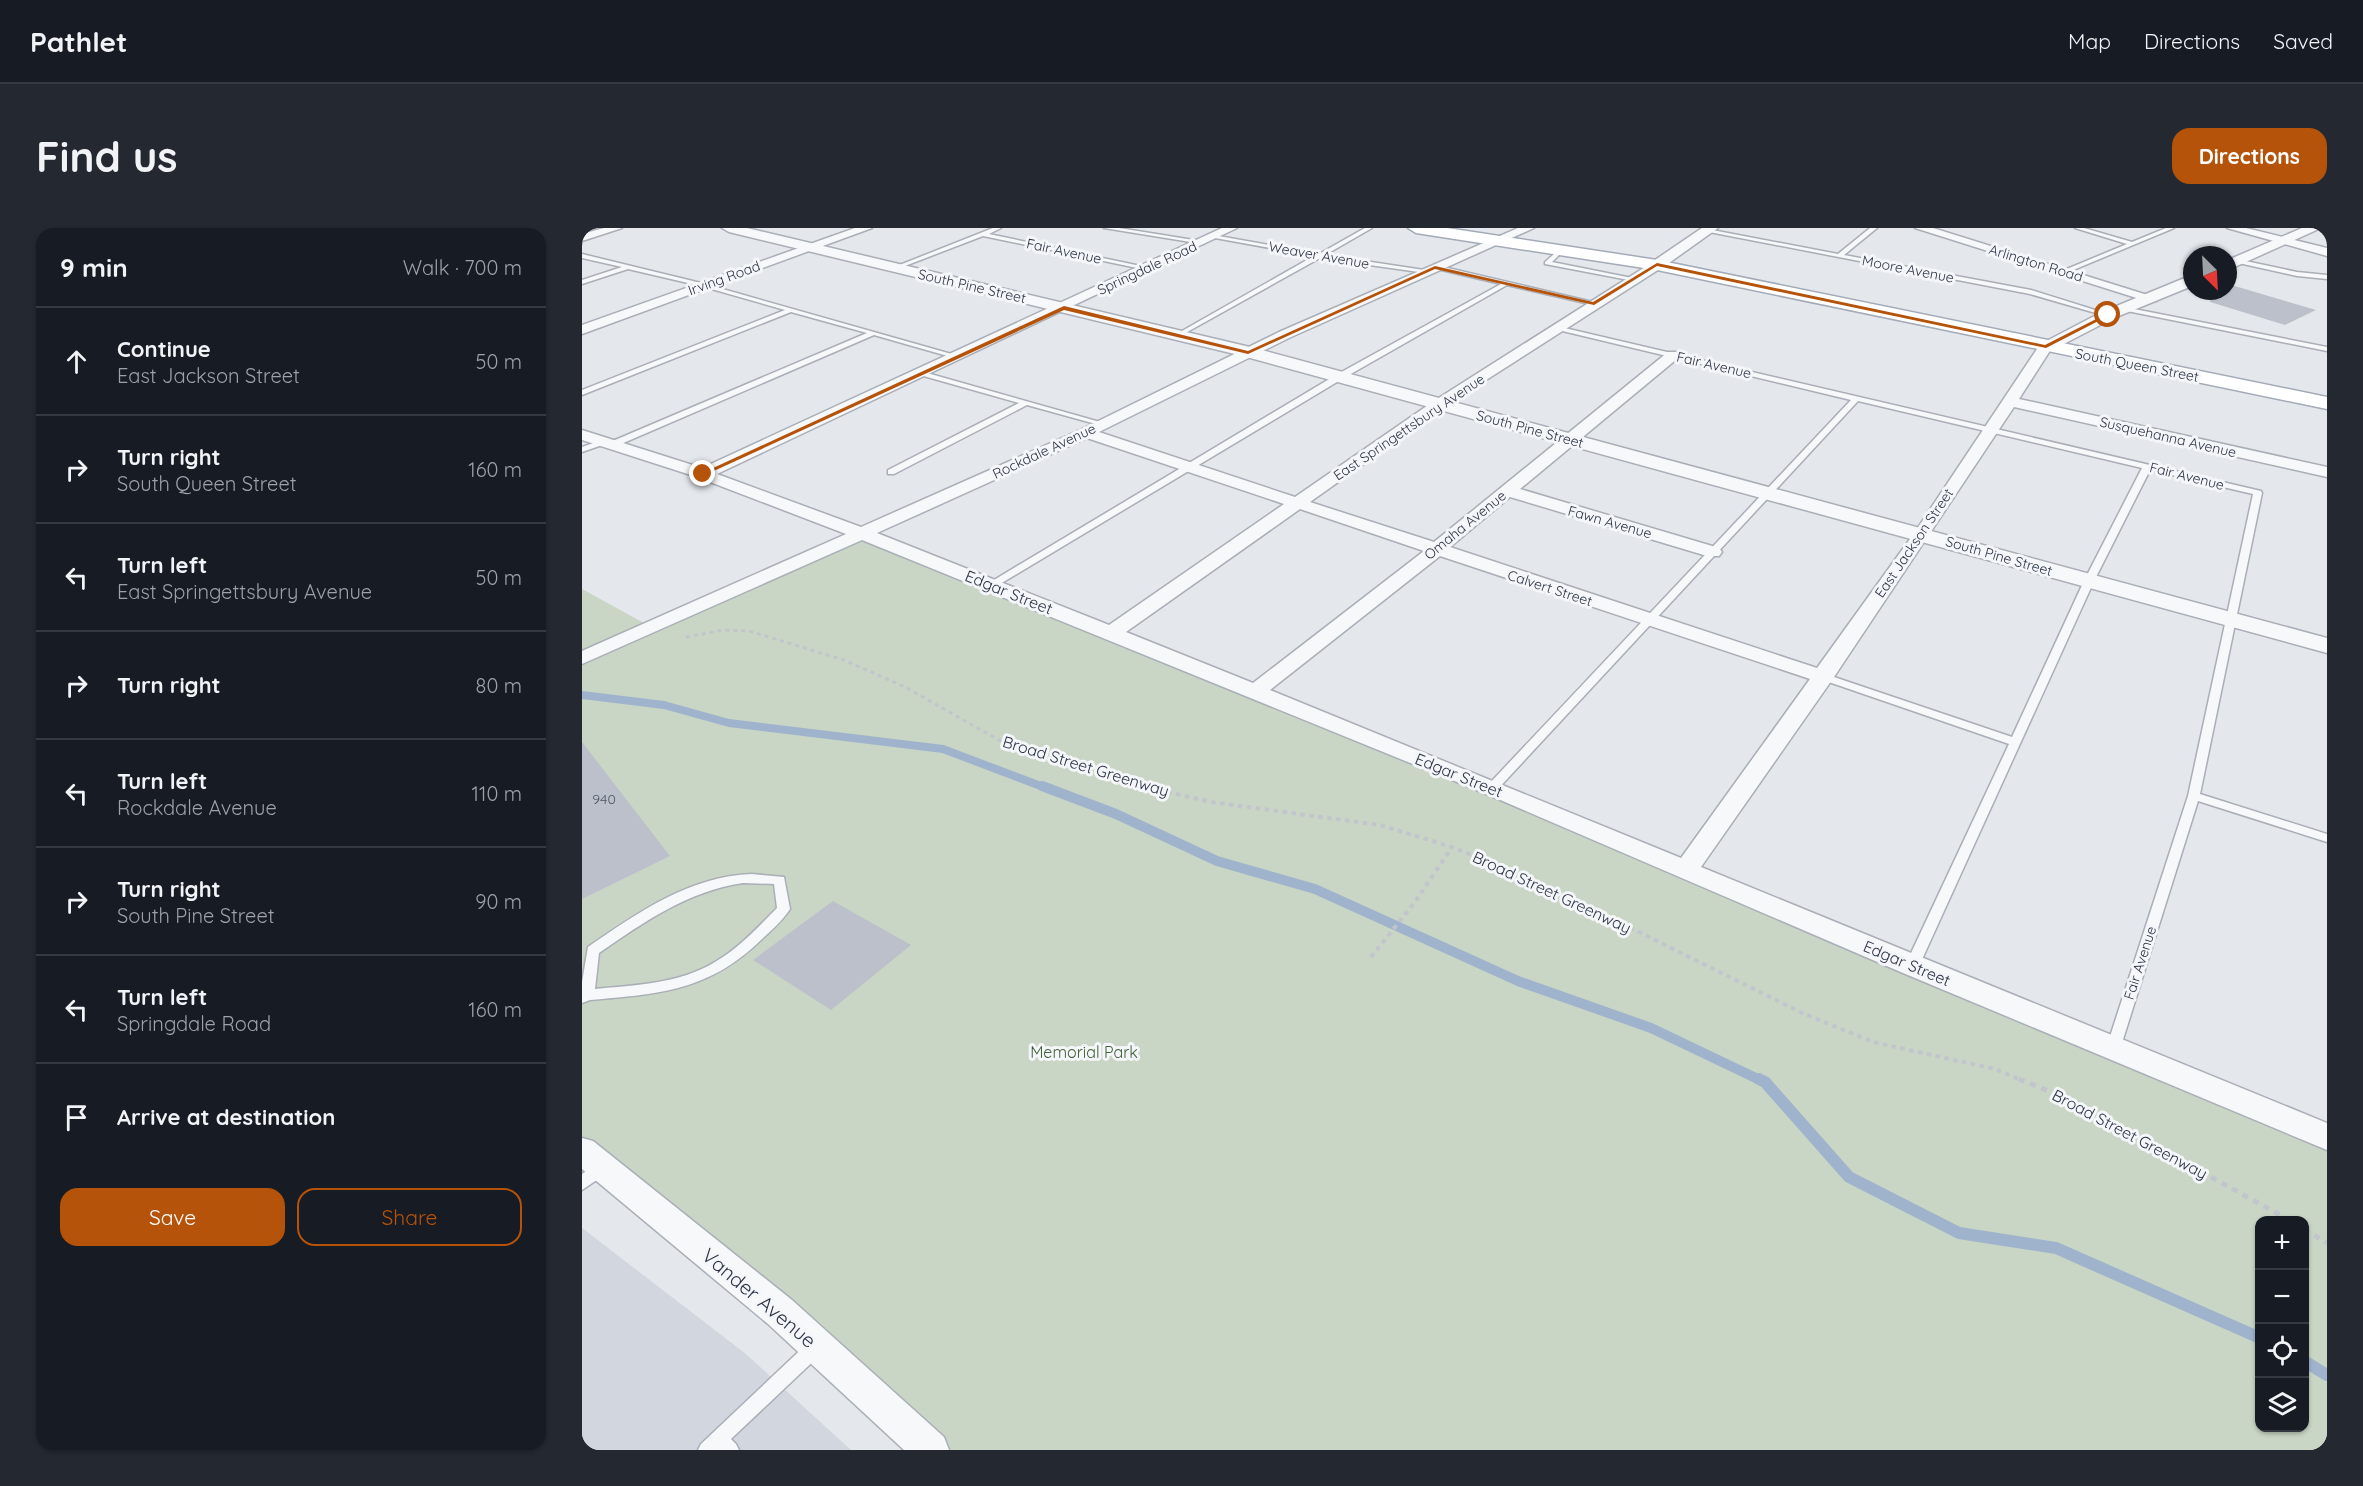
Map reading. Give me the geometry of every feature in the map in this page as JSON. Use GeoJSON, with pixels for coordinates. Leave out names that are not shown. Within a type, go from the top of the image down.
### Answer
{"type":"FeatureCollection","features":[{"type":"Feature","properties":{"kind":"main road","name":"South Queen Street"},"geometry":{"type":"LineString","coordinates":[[1416,228],[1657,265],[2327,403]]}},
{"type":"Feature","properties":{"kind":"street"},"geometry":{"type":"LineString","coordinates":[[582,238],[616,228]]}},
{"type":"Feature","properties":{"kind":"street","name":"South Pine Street"},"geometry":{"type":"LineString","coordinates":[[729,228],[1248,352],[2327,646]]}},
{"type":"Feature","properties":{"kind":"street","name":"Irving Road"},"geometry":{"type":"LineString","coordinates":[[582,330],[866,228]]}},
{"type":"Feature","properties":{"kind":"street","name":"Springdale Road"},"geometry":{"type":"LineString","coordinates":[[703,474],[1064,308],[1231,228]]}},
{"type":"Feature","properties":{"kind":"street","name":"Rockdale Avenue"},"geometry":{"type":"LineString","coordinates":[[582,658],[1086,433],[1248,352],[1430,269],[1505,240],[1528,228]]}},
{"type":"Feature","properties":{"kind":"street","name":"Arlington Road"},"geometry":{"type":"LineString","coordinates":[[1921,228],[2151,298]]}},
{"type":"Feature","properties":{"kind":"street"},"geometry":{"type":"LineString","coordinates":[[2233,228],[2327,252]]}},
{"type":"Feature","properties":{"kind":"street"},"geometry":{"type":"LineString","coordinates":[[2237,261],[2314,228]]}},
{"type":"Feature","properties":{"kind":"street","name":"East Springettsbury Avenue"},"geometry":{"type":"LineString","coordinates":[[1111,633],[1439,404],[1594,303],[1657,265],[1709,229]]}},
{"type":"Feature","properties":{"kind":"street","name":"East Jackson Street"},"geometry":{"type":"LineString","coordinates":[[1687,869],[1824,677],[2046,346],[2108,315],[2183,284]]}},
{"type":"Feature","properties":{"kind":"street","name":"Omaha Avenue"},"geometry":{"type":"LineString","coordinates":[[1255,692],[1436,550],[1673,355]]}},
{"type":"Feature","properties":{"kind":"street","name":"Susquehanna Avenue"},"geometry":{"type":"LineString","coordinates":[[2009,401],[2327,472]]}},
{"type":"Feature","properties":{"kind":"street","name":"Calvert Street"},"geometry":{"type":"LineString","coordinates":[[1086,433],[1824,677]]}},
{"type":"Feature","properties":{"kind":"street","name":"Edgar Street"},"geometry":{"type":"LineString","coordinates":[[582,435],[703,474],[992,585],[1492,788],[1912,966],[2327,1137]]}},
{"type":"Feature","properties":{"kind":"street","name":"Fawn Avenue"},"geometry":{"type":"LineString","coordinates":[[1507,491],[1713,552]]}},
{"type":"Feature","properties":{"kind":"street","name":"Vander Avenue"},"geometry":{"type":"LineString","coordinates":[[589,1167],[780,1312],[931,1450]]}},
{"type":"Feature","properties":{"kind":"lane"},"geometry":{"type":"LineString","coordinates":[[895,268],[998,228]]}},
{"type":"Feature","properties":{"kind":"lane","name":"Weaver Avenue"},"geometry":{"type":"LineString","coordinates":[[1107,228],[1209,239],[1430,269],[1594,303]]}},
{"type":"Feature","properties":{"kind":"lane"},"geometry":{"type":"LineString","coordinates":[[1178,335],[1369,228]]}},
{"type":"Feature","properties":{"kind":"lane"},"geometry":{"type":"LineString","coordinates":[[1839,256],[1874,228]]}},
{"type":"Feature","properties":{"kind":"lane"},"geometry":{"type":"LineString","coordinates":[[2078,228],[2133,244]]}},
{"type":"Feature","properties":{"kind":"lane"},"geometry":{"type":"LineString","coordinates":[[2064,272],[2171,228]]}},
{"type":"Feature","properties":{"kind":"lane","name":"Moore Avenue"},"geometry":{"type":"LineString","coordinates":[[1709,229],[2031,292],[2108,315]]}},
{"type":"Feature","properties":{"kind":"lane","name":"Fair Avenue"},"geometry":{"type":"LineString","coordinates":[[981,234],[1147,268]]}},
{"type":"Feature","properties":{"kind":"lane"},"geometry":{"type":"LineString","coordinates":[[1563,249],[1546,263],[1634,279]]}},
{"type":"Feature","properties":{"kind":"lane"},"geometry":{"type":"LineString","coordinates":[[582,256],[703,285],[788,311],[958,357]]}},
{"type":"Feature","properties":{"kind":"lane"},"geometry":{"type":"LineString","coordinates":[[2237,264],[2327,277]]}},
{"type":"Feature","properties":{"kind":"lane"},"geometry":{"type":"LineString","coordinates":[[582,282],[628,267]]}},
{"type":"Feature","properties":{"kind":"lane"},"geometry":{"type":"LineString","coordinates":[[992,585],[1339,377],[1505,284]]}},
{"type":"Feature","properties":{"kind":"lane"},"geometry":{"type":"LineString","coordinates":[[2124,309],[2327,349]]}},
{"type":"Feature","properties":{"kind":"lane"},"geometry":{"type":"LineString","coordinates":[[582,393],[788,311]]}},
{"type":"Feature","properties":{"kind":"lane","name":"Fair Avenue"},"geometry":{"type":"LineString","coordinates":[[1556,328],[2258,493],[2194,796],[2113,1049]]}},
{"type":"Feature","properties":{"kind":"lane"},"geometry":{"type":"LineString","coordinates":[[582,450],[606,443],[871,334]]}},
{"type":"Feature","properties":{"kind":"lane"},"geometry":{"type":"LineString","coordinates":[[923,373],[1103,424]]}},
{"type":"Feature","properties":{"kind":"lane"},"geometry":{"type":"LineString","coordinates":[[1492,788],[1857,398]]}},
{"type":"Feature","properties":{"kind":"lane"},"geometry":{"type":"LineString","coordinates":[[891,472],[1026,402]]}},
{"type":"Feature","properties":{"kind":"lane"},"geometry":{"type":"LineString","coordinates":[[1912,966],[2089,581],[2147,466]]}},
{"type":"Feature","properties":{"kind":"lane","name":"Calvert Street"},"geometry":{"type":"LineString","coordinates":[[1824,677],[2015,742]]}},
{"type":"Feature","properties":{"kind":"lane"},"geometry":{"type":"LineString","coordinates":[[2194,796],[2327,838]]}},
{"type":"Feature","properties":{"kind":"lane"},"geometry":{"type":"LineString","coordinates":[[742,879],[780,880],[784,909],[746,946],[710,972],[656,988],[584,996],[593,951],[631,924],[694,890],[742,879]]}},
{"type":"Feature","properties":{"kind":"lane"},"geometry":{"type":"LineString","coordinates":[[718,1447],[817,1346]]}},
{"type":"Feature","properties":{"kind":"path","name":"Broad Street Greenway"},"geometry":{"type":"LineString","coordinates":[[676,639],[722,630],[749,631],[844,660],[905,687],[1006,744],[1128,782],[1211,802],[1380,825],[1452,847],[1538,882],[1802,1013],[1873,1042],[1995,1069],[2075,1102],[2280,1216]]}},
{"type":"Feature","properties":{"kind":"path"},"geometry":{"type":"LineString","coordinates":[[1371,957],[1415,902],[1452,847]]}},
{"type":"Feature","properties":{"kind":"path"},"geometry":{"type":"LineString","coordinates":[[2309,1232],[2327,1244]]}},
{"type":"Feature","properties":{"kind":"shaded area"},"geometry":{"type":"Polygon","coordinates":[[[582,1228],[746,1354],[851,1450],[582,1450],[582,1228]]]}},
{"type":"Feature","properties":{"kind":"green space","name":"Memorial Park"},"geometry":{"type":"Polygon","coordinates":[[[861,533],[2327,1137],[2327,1450],[931,1450],[582,1151],[582,589],[653,628],[861,533]]]}},
{"type":"Feature","properties":{"kind":"building"},"geometry":{"type":"Polygon","coordinates":[[[2237,287],[2316,310],[2285,325],[2210,302],[2211,300],[2237,300],[2237,287]]]}},
{"type":"Feature","properties":{"kind":"building"},"geometry":{"type":"Polygon","coordinates":[[[582,742],[670,856],[582,899],[582,742]]]}},
{"type":"Feature","properties":{"kind":"building"},"geometry":{"type":"Polygon","coordinates":[[[833,901],[911,945],[831,1010],[753,960],[833,901]]]}},
{"type":"Feature","properties":{"kind":"waterway"},"geometry":{"type":"LineString","coordinates":[[582,695],[664,705],[729,723],[943,749],[1046,788]]}},
{"type":"Feature","properties":{"kind":"waterway"},"geometry":{"type":"LineString","coordinates":[[1042,786],[1116,814],[1217,861],[1315,889],[1518,981],[1651,1028],[1762,1081]]}},
{"type":"Feature","properties":{"kind":"waterway"},"geometry":{"type":"LineString","coordinates":[[1759,1079],[1765,1082],[1849,1177],[1959,1233],[2056,1248],[2255,1336]]}},
{"type":"Feature","properties":{"kind":"waterway"},"geometry":{"type":"LineString","coordinates":[[2309,1364],[2327,1375]]}},
{"type":"Feature","properties":{"kind":"route"},"geometry":{"type":"LineString","coordinates":[[703,474],[1064,308],[1248,352],[1435,267],[1594,303],[1657,265],[2046,346],[2108,315]]}}]}
